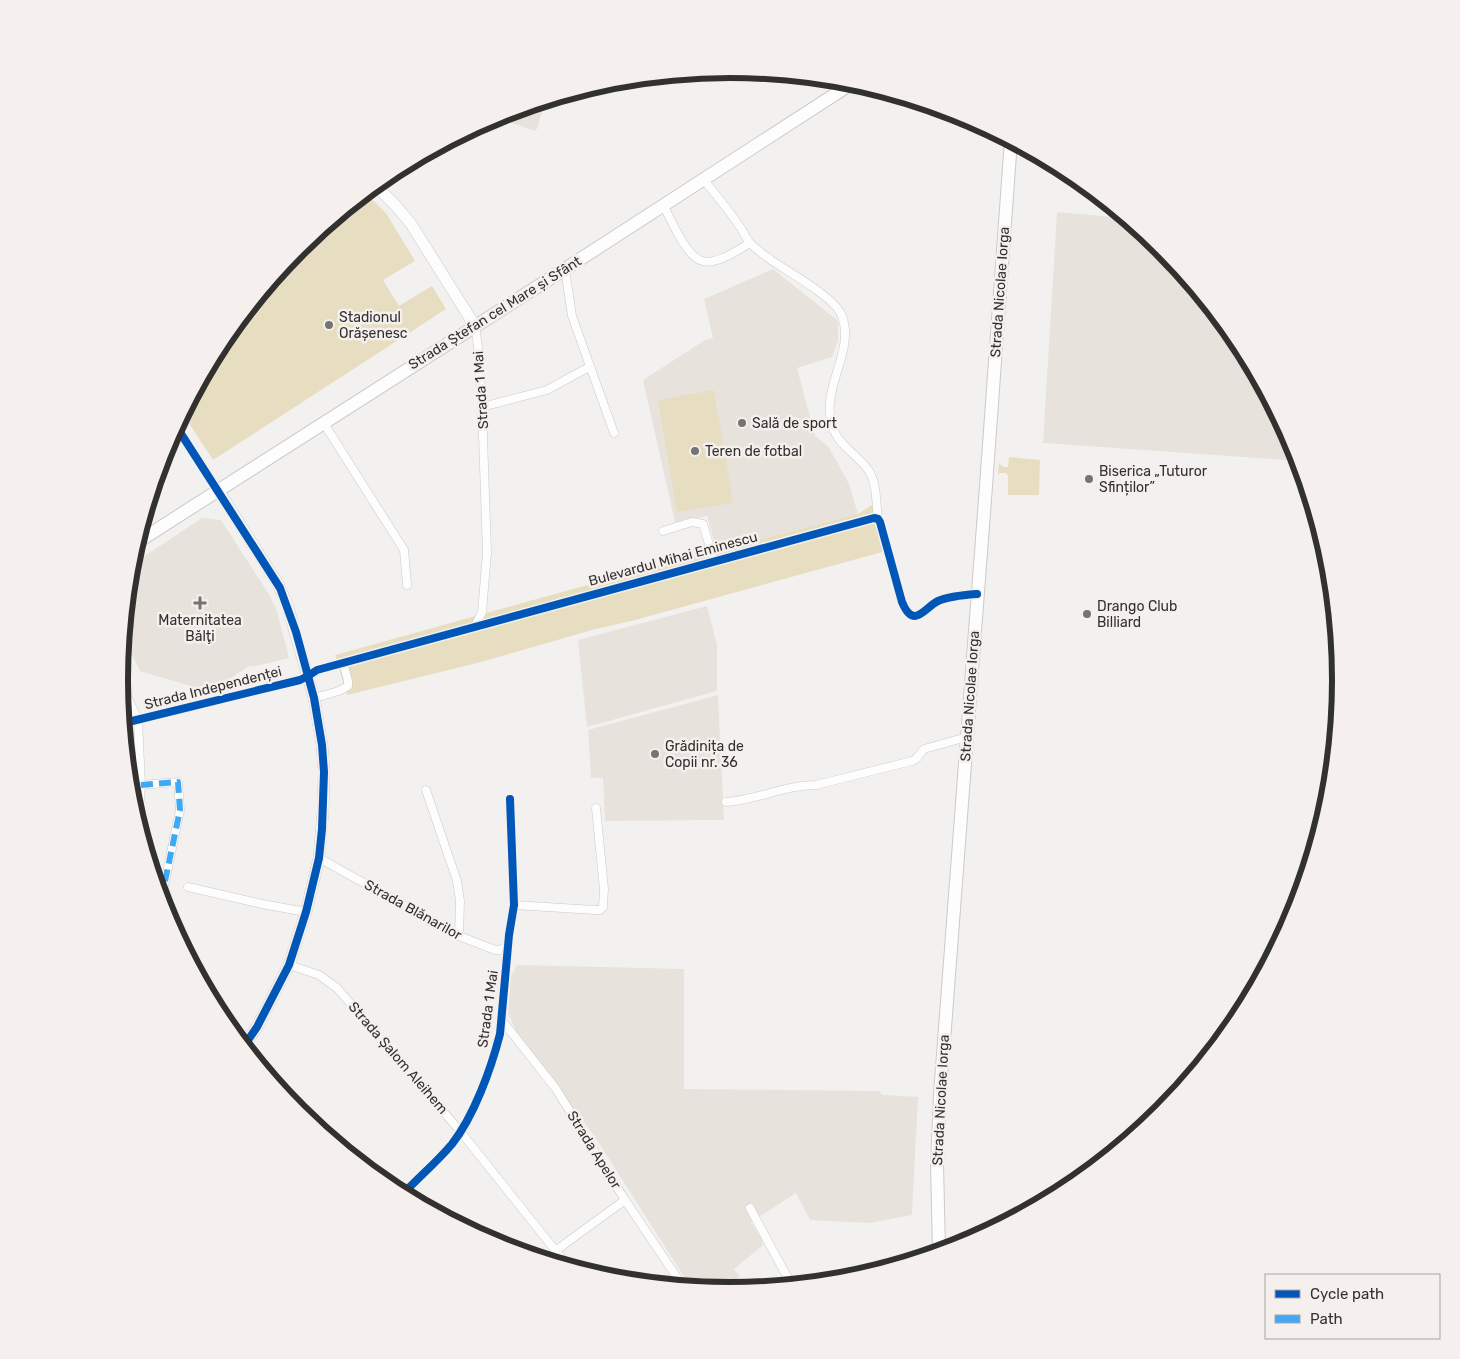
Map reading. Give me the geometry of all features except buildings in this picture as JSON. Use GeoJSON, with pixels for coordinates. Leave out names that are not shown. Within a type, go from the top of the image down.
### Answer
{"type":"FeatureCollection","features":[{"type":"Feature","properties":{"kind":"main road","name":"Strada Ștefan cel Mare și Sfânt"},"geometry":{"type":"LineString","coordinates":[[146,537],[844,89]]}},
{"type":"Feature","properties":{"kind":"main road","name":"Strada Nicolae Iorga"},"geometry":{"type":"LineString","coordinates":[[939,1244],[938,1132],[1009,147]]}},
{"type":"Feature","properties":{"kind":"street"},"geometry":{"type":"LineString","coordinates":[[703,179],[741,227],[750,243],[830,301],[842,314],[846,332],[831,393],[830,413],[834,430],[842,443],[868,470],[873,480],[878,519],[905,609],[912,615],[917,616],[924,614],[935,603],[950,598],[977,594]]}},
{"type":"Feature","properties":{"kind":"street","name":"Strada 1 Mai"},"geometry":{"type":"LineString","coordinates":[[380,190],[411,224],[475,326],[482,408],[487,553],[482,612],[475,626]]}},
{"type":"Feature","properties":{"kind":"street"},"geometry":{"type":"LineString","coordinates":[[663,205],[684,243],[700,261],[730,256],[750,243]]}},
{"type":"Feature","properties":{"kind":"street"},"geometry":{"type":"LineString","coordinates":[[565,269],[572,316],[614,433]]}},
{"type":"Feature","properties":{"kind":"street"},"geometry":{"type":"LineString","coordinates":[[482,408],[547,390],[590,367]]}},
{"type":"Feature","properties":{"kind":"street"},"geometry":{"type":"LineString","coordinates":[[323,422],[404,550],[407,585]]}},
{"type":"Feature","properties":{"kind":"street"},"geometry":{"type":"LineString","coordinates":[[181,433],[280,588],[287,604],[308,676],[321,737],[324,772],[323,812],[319,858],[306,912],[289,965],[257,1027],[248,1040]]}},
{"type":"Feature","properties":{"kind":"street","name":"Bulevardul Mihai Eminescu"},"geometry":{"type":"LineString","coordinates":[[308,676],[317,670],[343,662],[858,522],[878,519]]}},
{"type":"Feature","properties":{"kind":"street"},"geometry":{"type":"LineString","coordinates":[[663,531],[692,522],[703,524],[714,561]]}},
{"type":"Feature","properties":{"kind":"street"},"geometry":{"type":"LineString","coordinates":[[314,698],[339,691],[348,686],[343,662]]}},
{"type":"Feature","properties":{"kind":"street","name":"Strada Independenței"},"geometry":{"type":"LineString","coordinates":[[129,722],[308,676]]}},
{"type":"Feature","properties":{"kind":"street"},"geometry":{"type":"LineString","coordinates":[[128,700],[138,720],[142,785],[140,799]]}},
{"type":"Feature","properties":{"kind":"street"},"geometry":{"type":"LineString","coordinates":[[726,802],[747,799],[800,785],[816,785],[912,761],[924,749],[966,737]]}},
{"type":"Feature","properties":{"kind":"street"},"geometry":{"type":"LineString","coordinates":[[142,785],[178,782],[180,810],[164,884]]}},
{"type":"Feature","properties":{"kind":"street"},"geometry":{"type":"LineString","coordinates":[[426,790],[457,881],[460,901],[459,936]]}},
{"type":"Feature","properties":{"kind":"street","name":"Strada 1 Mai"},"geometry":{"type":"LineString","coordinates":[[409,1188],[446,1150],[460,1131],[490,1069],[500,1034],[514,905],[510,799]]}},
{"type":"Feature","properties":{"kind":"street"},"geometry":{"type":"LineString","coordinates":[[514,905],[602,909],[604,889],[596,808]]}},
{"type":"Feature","properties":{"kind":"street","name":"Strada Blănarilor"},"geometry":{"type":"LineString","coordinates":[[319,858],[459,936],[495,950],[500,950],[509,945]]}},
{"type":"Feature","properties":{"kind":"street"},"geometry":{"type":"LineString","coordinates":[[188,887],[306,912]]}},
{"type":"Feature","properties":{"kind":"street","name":"Strada Șalom Aleihem"},"geometry":{"type":"LineString","coordinates":[[289,965],[319,975],[337,988],[460,1131],[561,1257]]}},
{"type":"Feature","properties":{"kind":"street","name":"Strada Apelor"},"geometry":{"type":"LineString","coordinates":[[501,1019],[556,1089],[625,1200],[677,1279]]}},
{"type":"Feature","properties":{"kind":"street"},"geometry":{"type":"LineString","coordinates":[[555,1250],[625,1200]]}},
{"type":"Feature","properties":{"kind":"street"},"geometry":{"type":"LineString","coordinates":[[750,1208],[789,1278]]}},
{"type":"Feature","properties":{"kind":"shaded area"},"geometry":{"type":"Polygon","coordinates":[[[544,107],[536,131],[505,121],[544,107]]]}},
{"type":"Feature","properties":{"kind":"shaded area","name":"Stadionul Orășenesc"},"geometry":{"type":"Polygon","coordinates":[[[370,198],[386,213],[415,261],[383,280],[399,306],[432,286],[446,309],[213,460],[187,420],[209,378],[229,345],[277,283],[333,227],[370,198]]]}},
{"type":"Feature","properties":{"kind":"shaded area"},"geometry":{"type":"Polygon","coordinates":[[[1057,212],[1115,217],[1156,254],[1208,313],[1231,345],[1270,413],[1290,460],[1043,443],[1057,212]]]}},
{"type":"Feature","properties":{"kind":"shaded area"},"geometry":{"type":"Polygon","coordinates":[[[773,269],[838,321],[838,341],[832,357],[797,368],[815,436],[828,446],[849,484],[858,514],[717,551],[707,516],[675,522],[643,380],[705,340],[713,338],[704,299],[773,269]]]}},
{"type":"Feature","properties":{"kind":"shaded area","name":"Teren de fotbal"},"geometry":{"type":"Polygon","coordinates":[[[714,390],[733,503],[677,512],[658,400],[714,390]]]}},
{"type":"Feature","properties":{"kind":"shaded area"},"geometry":{"type":"Polygon","coordinates":[[[1009,457],[1040,460],[1039,495],[1008,495],[1008,476],[1006,473],[998,475],[999,463],[1003,467],[1008,467],[1009,457]]]}},
{"type":"Feature","properties":{"kind":"shaded area"},"geometry":{"type":"Polygon","coordinates":[[[872,505],[886,551],[635,620],[592,630],[481,662],[347,695],[335,655],[642,570],[858,514],[872,505]]]}},
{"type":"Feature","properties":{"kind":"shaded area","name":"Maternitatea Bălţi"},"geometry":{"type":"Polygon","coordinates":[[[202,518],[221,520],[270,596],[277,611],[289,658],[252,667],[251,665],[217,687],[204,690],[140,671],[129,649],[133,601],[141,558],[202,518]]]}},
{"type":"Feature","properties":{"kind":"shaded area"},"geometry":{"type":"Polygon","coordinates":[[[707,606],[717,645],[717,691],[587,727],[578,640],[707,606]]]}},
{"type":"Feature","properties":{"kind":"shaded area","name":"Grădinița de Copii nr. 36"},"geometry":{"type":"Polygon","coordinates":[[[718,695],[724,820],[605,821],[603,778],[591,778],[588,730],[718,695]]]}},
{"type":"Feature","properties":{"kind":"shaded area"},"geometry":{"type":"Polygon","coordinates":[[[517,965],[684,969],[684,1089],[879,1091],[883,1095],[918,1097],[912,1215],[870,1223],[810,1220],[796,1193],[751,1222],[762,1240],[762,1246],[734,1269],[740,1276],[732,1282],[686,1279],[595,1137],[516,1031],[508,1013],[511,976],[517,965]]]}},
{"type":"Feature","properties":{"kind":"marked path"},"geometry":{"type":"LineString","coordinates":[[141,785],[178,782],[180,810],[164,884]]}},
{"type":"Feature","properties":{"kind":"cycle path"},"geometry":{"type":"LineString","coordinates":[[181,434],[280,588],[296,632],[314,698],[322,745],[324,772],[322,829],[319,858],[306,912],[289,965],[257,1027],[248,1040]]}},
{"type":"Feature","properties":{"kind":"cycle path"},"geometry":{"type":"LineString","coordinates":[[129,722],[300,680],[317,670],[874,518],[880,522],[902,602],[906,611],[911,615],[920,615],[933,604],[943,599],[977,594]]}},
{"type":"Feature","properties":{"kind":"cycle path"},"geometry":{"type":"LineString","coordinates":[[409,1188],[446,1151],[468,1120],[481,1092],[500,1034],[509,935],[514,905],[510,799]]}},
{"type":"Feature","properties":{"kind":"place","name":"Stadionul Orășenesc"},"geometry":{"type":"Point","coordinates":[329,325]}},
{"type":"Feature","properties":{"kind":"place","name":"Sală de sport"},"geometry":{"type":"Point","coordinates":[742,423]}},
{"type":"Feature","properties":{"kind":"place","name":"Teren de fotbal"},"geometry":{"type":"Point","coordinates":[695,451]}},
{"type":"Feature","properties":{"kind":"place","name":"Biserica „Tuturor Sfinților”"},"geometry":{"type":"Point","coordinates":[1089,479]}},
{"type":"Feature","properties":{"kind":"place","name":"Maternitatea Bălţi"},"geometry":{"type":"Point","coordinates":[200,603]}},
{"type":"Feature","properties":{"kind":"place","name":"Drango Club Billiard"},"geometry":{"type":"Point","coordinates":[1087,614]}},
{"type":"Feature","properties":{"kind":"place","name":"Grădinița de Copii nr. 36"},"geometry":{"type":"Point","coordinates":[655,754]}}]}
